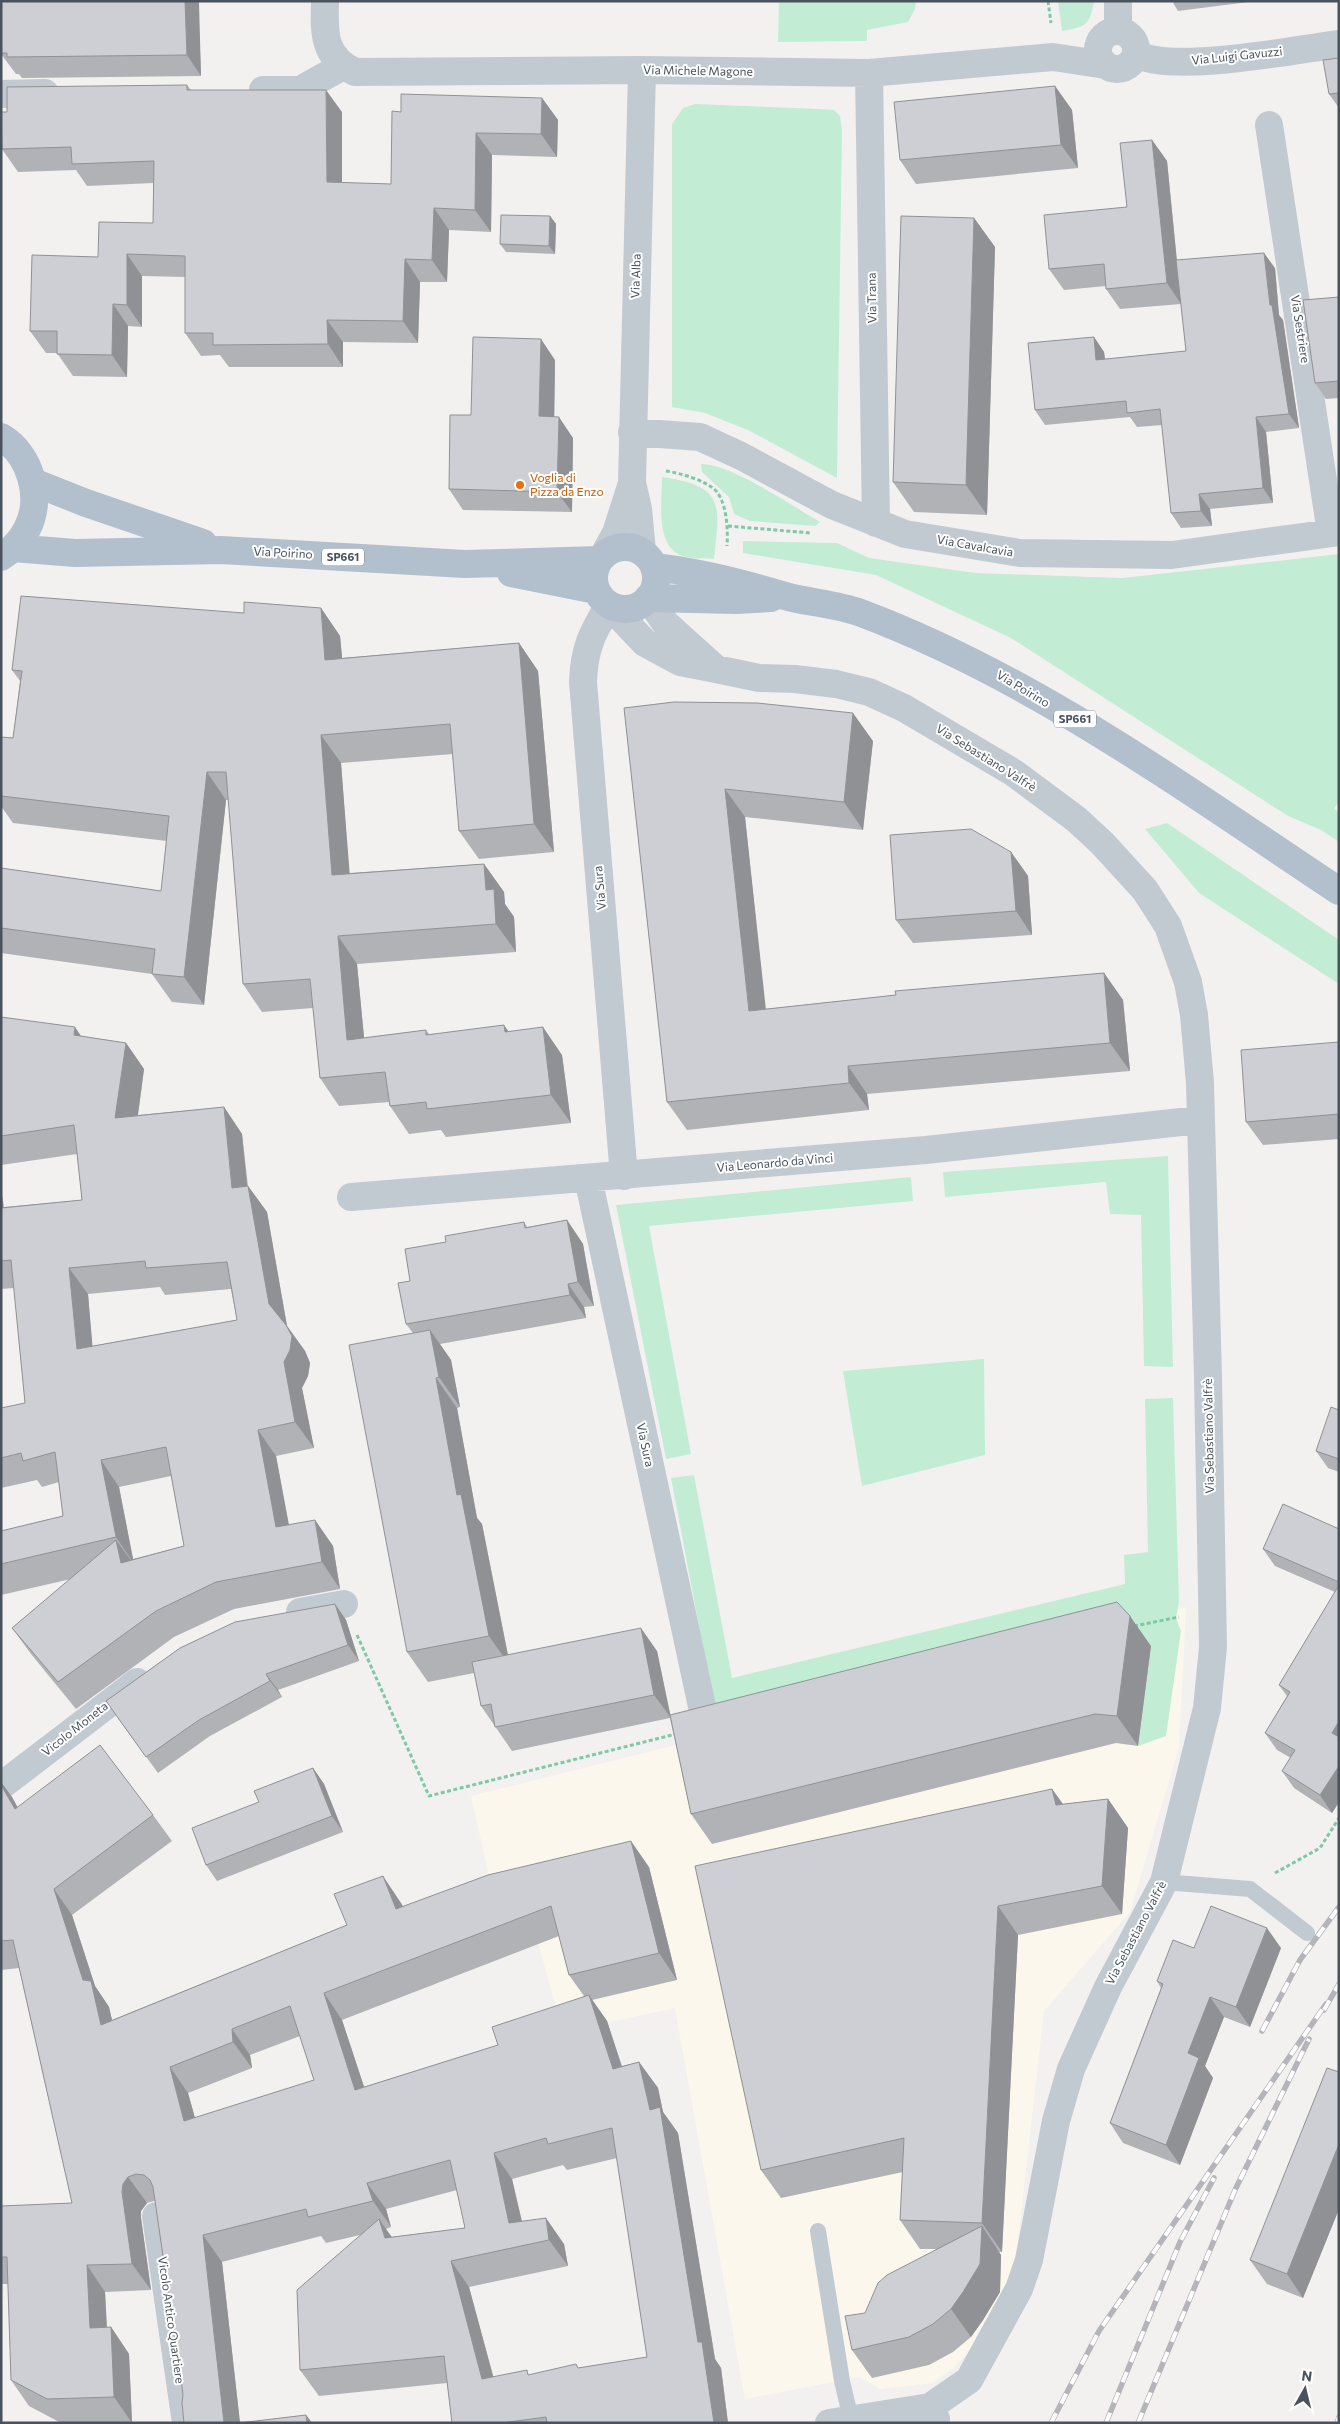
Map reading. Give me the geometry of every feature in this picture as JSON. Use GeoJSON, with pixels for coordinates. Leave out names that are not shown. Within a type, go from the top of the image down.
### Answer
{"type":"FeatureCollection","features":[{"type":"Feature","properties":{"kind":"main road"},"geometry":{"type":"LineString","coordinates":[[1,437],[8,441],[24,459],[33,482],[34,505],[28,529],[7,553]]}},
{"type":"Feature","properties":{"kind":"main road","name":"Via Poirino"},"geometry":{"type":"LineString","coordinates":[[33,482],[86,503],[221,550]]}},
{"type":"Feature","properties":{"kind":"main road","name":"SP661"},"geometry":{"type":"LineString","coordinates":[[602,557],[614,548],[623,546],[648,559]]}},
{"type":"Feature","properties":{"kind":"main road","name":"Via Poirino"},"geometry":{"type":"LineString","coordinates":[[7,553],[221,550],[465,564],[602,557]]}},
{"type":"Feature","properties":{"kind":"main road"},"geometry":{"type":"LineString","coordinates":[[602,557],[593,580],[603,598]]}},
{"type":"Feature","properties":{"kind":"main road"},"geometry":{"type":"LineString","coordinates":[[648,559],[656,576],[655,585],[648,598]]}},
{"type":"Feature","properties":{"kind":"main road","name":"Via Poirino"},"geometry":{"type":"LineString","coordinates":[[648,559],[689,571],[740,582],[787,597],[858,612],[919,636],[989,668],[1126,749],[1339,891]]}},
{"type":"Feature","properties":{"kind":"main road","name":"Via Poirino"},"geometry":{"type":"LineString","coordinates":[[465,564],[603,598]]}},
{"type":"Feature","properties":{"kind":"main road","name":"Via Poirino"},"geometry":{"type":"LineString","coordinates":[[648,598],[736,600],[787,597]]}},
{"type":"Feature","properties":{"kind":"main road","name":"SP661"},"geometry":{"type":"LineString","coordinates":[[603,598],[628,609],[637,607],[648,598]]}},
{"type":"Feature","properties":{"kind":"street"},"geometry":{"type":"LineString","coordinates":[[240,91],[300,90],[343,66],[334,57],[326,42],[325,1]]}},
{"type":"Feature","properties":{"kind":"street"},"geometry":{"type":"LineString","coordinates":[[1106,65],[1098,56],[1099,44],[1110,35],[1118,1]]}},
{"type":"Feature","properties":{"kind":"street"},"geometry":{"type":"LineString","coordinates":[[1110,35],[1130,36],[1134,41],[1136,54]]}},
{"type":"Feature","properties":{"kind":"street","name":"Via Michele Magone"},"geometry":{"type":"LineString","coordinates":[[1053,57],[1110,35]]}},
{"type":"Feature","properties":{"kind":"street","name":"Via Luigi Gavuzzi"},"geometry":{"type":"LineString","coordinates":[[1136,54],[1150,60],[1206,61],[1339,44]]}},
{"type":"Feature","properties":{"kind":"street","name":"Via Michele Magone"},"geometry":{"type":"LineString","coordinates":[[343,66],[356,72],[372,74],[642,70],[869,73],[1053,57],[1106,65],[1111,68],[1124,68],[1133,60],[1136,54]]}},
{"type":"Feature","properties":{"kind":"street","name":"Via Alba"},"geometry":{"type":"LineString","coordinates":[[642,70],[632,483],[648,559]]}},
{"type":"Feature","properties":{"kind":"street","name":"Via Trana"},"geometry":{"type":"LineString","coordinates":[[869,73],[876,524]]}},
{"type":"Feature","properties":{"kind":"street"},"geometry":{"type":"LineString","coordinates":[[1,94],[71,93]]}},
{"type":"Feature","properties":{"kind":"street","name":"Via Sestriere"},"geometry":{"type":"LineString","coordinates":[[1269,125],[1335,533]]}},
{"type":"Feature","properties":{"kind":"street","name":"Via Cavalcavia"},"geometry":{"type":"LineString","coordinates":[[632,432],[700,437],[741,456],[838,508],[906,534],[1020,553],[1172,555],[1335,533]]}},
{"type":"Feature","properties":{"kind":"street","name":"Via Alba"},"geometry":{"type":"LineString","coordinates":[[602,557],[616,533],[632,483]]}},
{"type":"Feature","properties":{"kind":"street","name":"Via Sebastiano Valfrè"},"geometry":{"type":"LineString","coordinates":[[603,598],[645,643],[680,662],[759,678],[836,684],[869,692],[904,708],[1014,773],[1076,819],[1102,843],[1150,897],[1168,926],[1184,972],[1194,1015],[1200,1083],[1199,1120],[1208,1377],[1213,1646],[1207,1708],[1164,1882],[1108,1987],[1071,2069],[1056,2120],[1029,2260],[1019,2289],[969,2380],[933,2415]]}},
{"type":"Feature","properties":{"kind":"street","name":"Via Sura"},"geometry":{"type":"LineString","coordinates":[[603,598],[597,626],[584,658],[583,682],[624,1176]]}},
{"type":"Feature","properties":{"kind":"street","name":"Via Sebastiano Valfrè"},"geometry":{"type":"LineString","coordinates":[[648,598],[666,624],[716,668]]}},
{"type":"Feature","properties":{"kind":"street","name":"Via Leonardo da Vinci"},"geometry":{"type":"LineString","coordinates":[[351,1197],[926,1150],[1199,1120]]}},
{"type":"Feature","properties":{"kind":"street","name":"Via Sura"},"geometry":{"type":"LineString","coordinates":[[588,1178],[703,1711]]}},
{"type":"Feature","properties":{"kind":"street"},"geometry":{"type":"LineString","coordinates":[[278,1616],[344,1604]]}},
{"type":"Feature","properties":{"kind":"street","name":"Vicolo Moneta"},"geometry":{"type":"LineString","coordinates":[[1,1786],[154,1670]]}},
{"type":"Feature","properties":{"kind":"street","name":"Vicolo Antico Quartiere"},"geometry":{"type":"LineString","coordinates":[[156,2216],[186,2423]]}},
{"type":"Feature","properties":{"kind":"street"},"geometry":{"type":"LineString","coordinates":[[840,2421],[933,2415]]}},
{"type":"Feature","properties":{"kind":"lane"},"geometry":{"type":"LineString","coordinates":[[1164,1882],[1250,1889],[1306,1933]]}},
{"type":"Feature","properties":{"kind":"lane"},"geometry":{"type":"LineString","coordinates":[[818,2231],[842,2381],[840,2421]]}},
{"type":"Feature","properties":{"kind":"path"},"geometry":{"type":"LineString","coordinates":[[727,526],[808,534],[820,533],[830,525],[838,508]]}},
{"type":"Feature","properties":{"kind":"path"},"geometry":{"type":"LineString","coordinates":[[344,1604],[430,1796],[702,1727],[703,1711]]}},
{"type":"Feature","properties":{"kind":"path"},"geometry":{"type":"LineString","coordinates":[[1132,1626],[1212,1612]]}},
{"type":"Feature","properties":{"kind":"path"},"geometry":{"type":"LineString","coordinates":[[1250,1889],[1297,1859],[1320,1848],[1339,1818]]}},
{"type":"Feature","properties":{"kind":"shaded area"},"geometry":{"type":"Polygon","coordinates":[[[1186,1607],[1179,1747],[1130,1912],[1044,2011],[1013,2283],[990,2330],[953,2368],[932,2383],[880,2389],[859,2377],[745,2399],[675,2008],[572,2030],[555,2004],[523,1888],[493,1893],[471,1796],[696,1740],[693,1717],[1186,1607]]]}},
{"type":"Feature","properties":{"kind":"green space"},"geometry":{"type":"Polygon","coordinates":[[[779,1],[916,1],[915,9],[908,22],[867,30],[867,41],[778,42],[779,1]]]}},
{"type":"Feature","properties":{"kind":"green space"},"geometry":{"type":"Polygon","coordinates":[[[1058,1],[1094,1],[1091,15],[1086,24],[1062,31],[1058,1]]]}},
{"type":"Feature","properties":{"kind":"green space"},"geometry":{"type":"Polygon","coordinates":[[[695,104],[834,110],[840,116],[842,131],[837,478],[748,430],[705,413],[672,407],[672,124],[683,108],[695,104]]]}},
{"type":"Feature","properties":{"kind":"green space"},"geometry":{"type":"Polygon","coordinates":[[[701,464],[714,466],[745,478],[820,522],[815,526],[750,521],[734,514],[729,497],[702,472],[701,464]]]}},
{"type":"Feature","properties":{"kind":"green space"},"geometry":{"type":"Polygon","coordinates":[[[662,477],[698,486],[708,492],[714,501],[717,511],[717,524],[714,559],[686,557],[676,553],[669,545],[664,535],[662,524],[662,477]]]}},
{"type":"Feature","properties":{"kind":"green space"},"geometry":{"type":"Polygon","coordinates":[[[743,541],[837,543],[869,558],[976,573],[1122,578],[1339,554],[1339,801],[1334,809],[1339,812],[1339,842],[1321,830],[1288,816],[1011,638],[876,575],[743,553],[743,541]]]}},
{"type":"Feature","properties":{"kind":"green space"},"geometry":{"type":"Polygon","coordinates":[[[1167,823],[1339,940],[1339,984],[1199,893],[1145,829],[1167,823]]]}},
{"type":"Feature","properties":{"kind":"green space"},"geometry":{"type":"Polygon","coordinates":[[[1168,1156],[1173,1367],[1144,1366],[1141,1215],[1110,1214],[1106,1182],[945,1197],[943,1172],[1168,1156]]]}},
{"type":"Feature","properties":{"kind":"green space"},"geometry":{"type":"Polygon","coordinates":[[[911,1177],[913,1201],[649,1226],[691,1454],[666,1459],[616,1205],[911,1177]]]}},
{"type":"Feature","properties":{"kind":"green space"},"geometry":{"type":"Polygon","coordinates":[[[984,1359],[985,1455],[862,1486],[843,1371],[984,1359]]]}},
{"type":"Feature","properties":{"kind":"green space"},"geometry":{"type":"Polygon","coordinates":[[[1173,1398],[1179,1602],[1176,1618],[1181,1631],[1166,1736],[1138,1746],[1151,1646],[720,1737],[671,1478],[694,1475],[732,1678],[1125,1584],[1124,1555],[1148,1552],[1145,1399],[1173,1398]]]}},
{"type":"Feature","properties":{"kind":"building"},"geometry":{"type":"Polygon","coordinates":[[[1,1],[185,1],[187,55],[7,57],[7,53],[1,53],[1,1]]]}},
{"type":"Feature","properties":{"kind":"building"},"geometry":{"type":"Polygon","coordinates":[[[1339,58],[1339,93],[1329,94],[1323,60],[1339,58]]]}},
{"type":"Feature","properties":{"kind":"building"},"geometry":{"type":"Polygon","coordinates":[[[187,85],[187,90],[326,90],[327,182],[391,184],[392,111],[401,112],[401,94],[542,98],[541,134],[476,133],[475,210],[434,208],[432,260],[405,259],[403,321],[327,320],[328,344],[213,345],[213,333],[185,333],[185,256],[127,254],[127,305],[113,304],[112,355],[57,354],[57,331],[30,331],[32,255],[98,257],[99,222],[153,223],[154,161],[72,164],[71,147],[2,149],[1,112],[7,112],[7,87],[187,85]]]}},
{"type":"Feature","properties":{"kind":"building"},"geometry":{"type":"Polygon","coordinates":[[[1055,86],[1061,145],[900,160],[894,102],[1055,86]]]}},
{"type":"Feature","properties":{"kind":"building"},"geometry":{"type":"Polygon","coordinates":[[[1152,140],[1167,283],[1106,289],[1104,264],[1049,269],[1044,215],[1127,207],[1120,143],[1152,140]]]}},
{"type":"Feature","properties":{"kind":"building"},"geometry":{"type":"Polygon","coordinates":[[[501,215],[550,216],[549,246],[500,244],[501,215]]]}},
{"type":"Feature","properties":{"kind":"building"},"geometry":{"type":"Polygon","coordinates":[[[901,216],[974,218],[966,485],[893,482],[901,216]]]}},
{"type":"Feature","properties":{"kind":"building"},"geometry":{"type":"Polygon","coordinates":[[[1264,253],[1270,305],[1272,305],[1289,414],[1256,417],[1263,488],[1199,494],[1201,511],[1171,513],[1160,409],[1127,413],[1126,401],[1035,410],[1028,343],[1094,337],[1096,360],[1186,351],[1176,260],[1264,253]]]}},
{"type":"Feature","properties":{"kind":"building"},"geometry":{"type":"Polygon","coordinates":[[[1339,297],[1339,381],[1315,383],[1303,300],[1339,297]]]}},
{"type":"Feature","properties":{"kind":"building"},"geometry":{"type":"Polygon","coordinates":[[[473,337],[541,339],[539,416],[559,417],[557,492],[449,489],[450,415],[471,415],[473,337]]]}},
{"type":"Feature","properties":{"kind":"building"},"geometry":{"type":"Polygon","coordinates":[[[21,596],[244,613],[244,602],[321,608],[325,660],[519,643],[534,824],[459,831],[450,724],[321,735],[332,875],[484,864],[486,890],[494,889],[496,924],[338,936],[347,1040],[426,1030],[426,1035],[504,1025],[505,1032],[543,1027],[551,1095],[427,1109],[426,1102],[390,1106],[385,1072],[320,1078],[310,979],[243,984],[226,772],[207,772],[184,977],[152,974],[155,949],[1,928],[1,868],[161,891],[169,816],[1,796],[1,737],[13,738],[22,671],[12,670],[21,596]]]}},
{"type":"Feature","properties":{"kind":"building"},"geometry":{"type":"Polygon","coordinates":[[[674,702],[757,703],[853,713],[844,802],[725,789],[749,1011],[896,995],[895,991],[1104,973],[1110,1043],[848,1066],[849,1083],[667,1102],[624,708],[674,702]]]}},
{"type":"Feature","properties":{"kind":"building"},"geometry":{"type":"Polygon","coordinates":[[[971,829],[1011,852],[1016,911],[896,920],[890,835],[971,829]]]}},
{"type":"Feature","properties":{"kind":"building"},"geometry":{"type":"Polygon","coordinates":[[[1,1017],[75,1027],[74,1035],[126,1043],[115,1118],[224,1107],[232,1188],[248,1186],[269,1304],[286,1325],[292,1336],[290,1350],[284,1362],[295,1422],[258,1430],[276,1527],[315,1520],[322,1562],[216,1582],[156,1611],[58,1682],[12,1628],[116,1540],[121,1563],[184,1546],[166,1447],[101,1460],[116,1537],[1,1564],[1,1531],[63,1516],[55,1452],[23,1461],[21,1453],[1,1458],[1,1408],[25,1403],[11,1260],[1,1261],[1,1208],[82,1200],[74,1125],[1,1136],[1,1017]],[[145,1261],[69,1268],[77,1349],[237,1320],[227,1262],[146,1268],[145,1261]]]}},
{"type":"Feature","properties":{"kind":"building"},"geometry":{"type":"Polygon","coordinates":[[[1339,1042],[1339,1114],[1246,1122],[1241,1050],[1339,1042]]]}},
{"type":"Feature","properties":{"kind":"building"},"geometry":{"type":"Polygon","coordinates":[[[567,1220],[578,1282],[568,1284],[570,1295],[406,1324],[398,1283],[410,1281],[405,1249],[446,1242],[445,1236],[524,1222],[525,1228],[567,1220]]]}},
{"type":"Feature","properties":{"kind":"building"},"geometry":{"type":"Polygon","coordinates":[[[430,1330],[439,1377],[436,1378],[457,1495],[461,1494],[489,1636],[407,1652],[349,1345],[430,1330]]]}},
{"type":"Feature","properties":{"kind":"building"},"geometry":{"type":"Polygon","coordinates":[[[1331,1407],[1339,1410],[1339,1459],[1316,1451],[1331,1407]]]}},
{"type":"Feature","properties":{"kind":"building"},"geometry":{"type":"Polygon","coordinates":[[[1283,1504],[1339,1529],[1339,1582],[1263,1549],[1283,1504]]]}},
{"type":"Feature","properties":{"kind":"building"},"geometry":{"type":"Polygon","coordinates":[[[1339,1585],[1339,1721],[1332,1733],[1339,1737],[1339,1766],[1320,1795],[1282,1771],[1295,1750],[1265,1733],[1290,1692],[1279,1685],[1339,1585]]]}},
{"type":"Feature","properties":{"kind":"building"},"geometry":{"type":"Polygon","coordinates":[[[1117,1602],[1130,1616],[1117,1716],[1095,1714],[691,1814],[670,1715],[1117,1602]]]}},
{"type":"Feature","properties":{"kind":"building"},"geometry":{"type":"Polygon","coordinates":[[[335,1604],[348,1645],[266,1674],[270,1681],[199,1720],[146,1757],[106,1701],[180,1648],[235,1622],[335,1604]]]}},
{"type":"Feature","properties":{"kind":"building"},"geometry":{"type":"Polygon","coordinates":[[[641,1628],[654,1695],[495,1727],[491,1704],[481,1706],[472,1662],[641,1628]]]}},
{"type":"Feature","properties":{"kind":"building"},"geometry":{"type":"Polygon","coordinates":[[[100,1745],[153,1815],[54,1889],[83,1980],[91,1981],[101,2025],[347,1925],[334,1894],[383,1876],[396,1909],[488,1875],[631,1841],[659,1953],[569,1975],[551,1906],[324,1993],[355,2090],[498,2045],[492,2027],[589,1995],[613,2069],[639,2062],[650,2110],[660,2107],[698,2342],[702,2342],[714,2423],[547,2423],[546,2417],[502,2423],[452,2423],[444,2356],[300,2370],[297,2290],[379,2219],[385,2238],[465,2228],[450,2160],[367,2183],[373,2201],[308,2217],[306,2209],[203,2235],[224,2423],[184,2423],[183,2394],[153,2187],[150,2180],[144,2175],[136,2174],[128,2177],[123,2184],[122,2192],[132,2264],[87,2265],[90,2328],[111,2327],[114,2397],[47,2399],[11,2380],[7,2257],[1,2257],[1,2206],[72,2203],[13,1940],[1,1941],[1,1785],[15,1809],[100,1745]],[[290,2006],[232,2029],[233,2042],[170,2067],[184,2121],[314,2080],[290,2006]],[[612,2128],[548,2144],[546,2138],[494,2153],[509,2223],[546,2218],[549,2240],[451,2261],[482,2379],[527,2370],[528,2375],[576,2364],[578,2368],[647,2357],[612,2128]]]}},
{"type":"Feature","properties":{"kind":"building"},"geometry":{"type":"Polygon","coordinates":[[[313,1768],[332,1816],[206,1865],[192,1828],[259,1802],[254,1791],[313,1768]]]}},
{"type":"Feature","properties":{"kind":"building"},"geometry":{"type":"Polygon","coordinates":[[[1052,1789],[1056,1805],[1108,1799],[1102,1886],[998,1906],[982,2223],[900,2220],[904,2138],[761,2170],[695,1866],[1052,1789]]]}},
{"type":"Feature","properties":{"kind":"building"},"geometry":{"type":"Polygon","coordinates":[[[1211,1906],[1267,1928],[1236,2007],[1210,1997],[1188,2053],[1199,2058],[1166,2145],[1110,2123],[1163,1984],[1157,1981],[1173,1940],[1194,1948],[1211,1906]]]}},
{"type":"Feature","properties":{"kind":"building"},"geometry":{"type":"Polygon","coordinates":[[[1327,2068],[1339,2072],[1339,2144],[1287,2274],[1250,2260],[1327,2068]]]}},
{"type":"Feature","properties":{"kind":"building"},"geometry":{"type":"Polygon","coordinates":[[[982,2226],[980,2264],[951,2309],[933,2324],[909,2337],[852,2350],[845,2316],[865,2313],[878,2283],[887,2275],[982,2226]]]}},
{"type":"Feature","properties":{"kind":"building"},"geometry":{"type":"Polygon","coordinates":[[[306,2415],[307,2423],[239,2423],[306,2415]]]}},
{"type":"Feature","properties":{"kind":"railway"},"geometry":{"type":"LineString","coordinates":[[1262,2031],[1300,1960],[1339,1907]]}},
{"type":"Feature","properties":{"kind":"railway"},"geometry":{"type":"LineString","coordinates":[[1324,2010],[1339,1984]]}},
{"type":"Feature","properties":{"kind":"railway"},"geometry":{"type":"LineString","coordinates":[[1051,2423],[1099,2331],[1326,2004]]}},
{"type":"Feature","properties":{"kind":"railway"},"geometry":{"type":"LineString","coordinates":[[1138,2423],[1235,2190],[1309,2039]]}},
{"type":"Feature","properties":{"kind":"railway"},"geometry":{"type":"LineString","coordinates":[[1106,2423],[1180,2242],[1214,2178]]}},
{"type":"Feature","properties":{"kind":"railway"},"geometry":{"type":"LineString","coordinates":[[1337,2423],[1339,2417]]}},
{"type":"Feature","properties":{"kind":"place","name":"Voglia di Pizza da Enzo"},"geometry":{"type":"Point","coordinates":[520,485]}}]}
